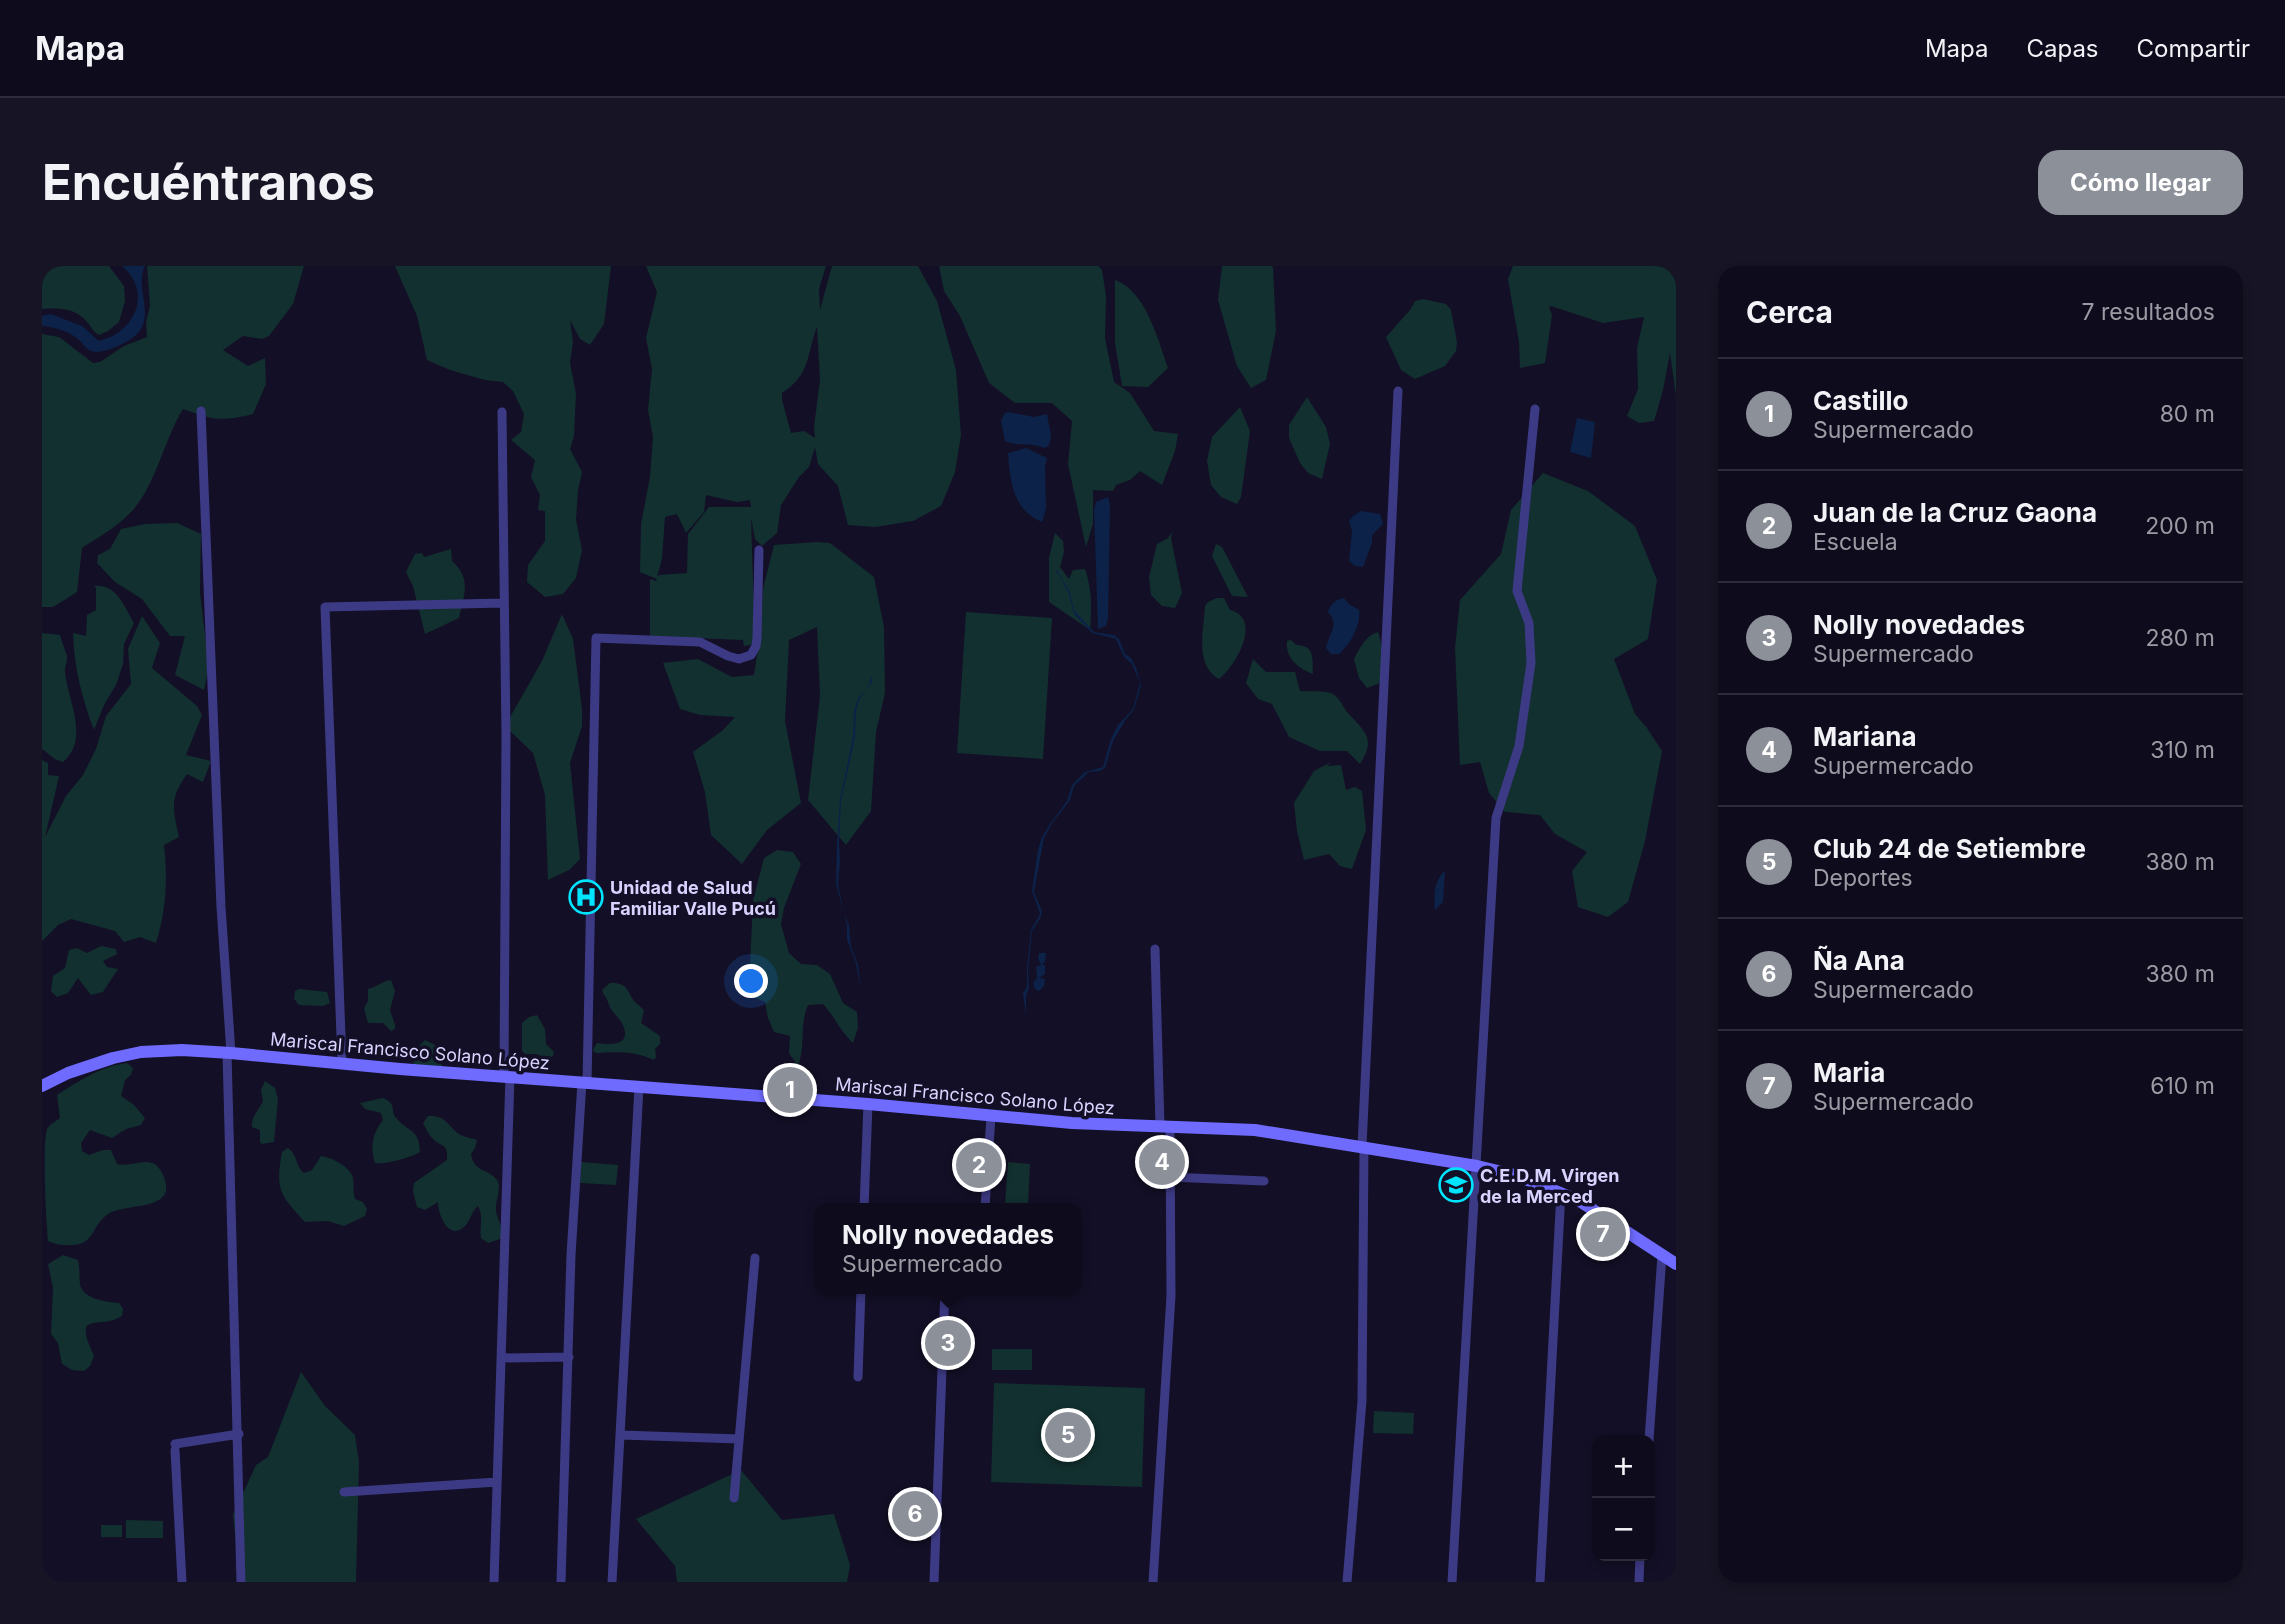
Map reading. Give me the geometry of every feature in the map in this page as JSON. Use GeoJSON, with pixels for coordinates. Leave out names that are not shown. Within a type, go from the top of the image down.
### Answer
{"type":"FeatureCollection","features":[{"type":"Feature","properties":{"kind":"main road","name":"Mariscal Francisco Solano López"},"geometry":{"type":"LineString","coordinates":[[42,1086],[90,1064],[141,1052],[182,1050],[867,1104],[1072,1123],[1255,1130],[1477,1166],[1515,1175],[1561,1192],[1593,1209],[1676,1264]]}},
{"type":"Feature","properties":{"kind":"street"},"geometry":{"type":"LineString","coordinates":[[1347,1582],[1362,1401],[1363,1147],[1398,391]]}},
{"type":"Feature","properties":{"kind":"street"},"geometry":{"type":"LineString","coordinates":[[1452,1582],[1496,818],[1519,746],[1531,663],[1529,624],[1517,591],[1535,409]]}},
{"type":"Feature","properties":{"kind":"street"},"geometry":{"type":"LineString","coordinates":[[201,411],[229,1053],[231,1247],[242,1582]]}},
{"type":"Feature","properties":{"kind":"street"},"geometry":{"type":"LineString","coordinates":[[494,1582],[507,1076],[502,412]]}},
{"type":"Feature","properties":{"kind":"street"},"geometry":{"type":"LineString","coordinates":[[561,1582],[571,1255],[584,1083],[596,638],[700,642],[734,658],[748,657],[754,651],[757,638],[759,550]]}},
{"type":"Feature","properties":{"kind":"street"},"geometry":{"type":"LineString","coordinates":[[342,1063],[325,607],[504,603]]}},
{"type":"Feature","properties":{"kind":"street"},"geometry":{"type":"LineString","coordinates":[[1153,1582],[1171,1296],[1170,1177],[1155,949]]}},
{"type":"Feature","properties":{"kind":"street"},"geometry":{"type":"LineString","coordinates":[[612,1582],[639,1087]]}},
{"type":"Feature","properties":{"kind":"street"},"geometry":{"type":"LineString","coordinates":[[864,1203],[867,1104]]}},
{"type":"Feature","properties":{"kind":"street"},"geometry":{"type":"LineString","coordinates":[[985,1203],[991,1116]]}},
{"type":"Feature","properties":{"kind":"street"},"geometry":{"type":"LineString","coordinates":[[1170,1177],[1265,1181]]}},
{"type":"Feature","properties":{"kind":"street"},"geometry":{"type":"LineString","coordinates":[[1540,1582],[1561,1192]]}},
{"type":"Feature","properties":{"kind":"street"},"geometry":{"type":"LineString","coordinates":[[1648,1435],[1662,1255]]}},
{"type":"Feature","properties":{"kind":"street"},"geometry":{"type":"LineString","coordinates":[[734,1499],[755,1258]]}},
{"type":"Feature","properties":{"kind":"street"},"geometry":{"type":"LineString","coordinates":[[858,1377],[861,1294]]}},
{"type":"Feature","properties":{"kind":"street"},"geometry":{"type":"LineString","coordinates":[[934,1582],[945,1294]]}},
{"type":"Feature","properties":{"kind":"street"},"geometry":{"type":"LineString","coordinates":[[500,1358],[569,1357]]}},
{"type":"Feature","properties":{"kind":"street"},"geometry":{"type":"LineString","coordinates":[[182,1582],[175,1447],[239,1434]]}},
{"type":"Feature","properties":{"kind":"street"},"geometry":{"type":"LineString","coordinates":[[621,1435],[739,1439]]}},
{"type":"Feature","properties":{"kind":"street"},"geometry":{"type":"LineString","coordinates":[[344,1492],[497,1482]]}},
{"type":"Feature","properties":{"kind":"street"},"geometry":{"type":"LineString","coordinates":[[1639,1582],[1640,1561]]}},
{"type":"Feature","properties":{"kind":"green space"},"geometry":{"type":"Polygon","coordinates":[[[42,266],[109,266],[124,286],[125,301],[119,322],[99,335],[83,317],[72,311],[42,309],[42,266]]]}},
{"type":"Feature","properties":{"kind":"green space"},"geometry":{"type":"Polygon","coordinates":[[[147,266],[304,266],[293,304],[269,336],[262,339],[243,336],[223,350],[248,366],[265,358],[266,384],[253,414],[217,419],[183,409],[152,480],[137,506],[117,525],[82,548],[77,592],[53,607],[42,607],[42,334],[59,337],[93,363],[100,362],[124,346],[147,337],[146,322],[150,306],[147,266]]]}},
{"type":"Feature","properties":{"kind":"green space"},"geometry":{"type":"Polygon","coordinates":[[[395,266],[611,266],[604,324],[590,345],[580,339],[570,320],[573,342],[570,363],[576,394],[574,436],[570,449],[582,472],[576,520],[582,550],[576,578],[563,594],[545,597],[527,582],[528,565],[545,541],[545,511],[538,510],[540,495],[531,477],[535,460],[511,440],[521,432],[524,414],[513,391],[503,382],[450,370],[427,360],[417,316],[395,266]]]}},
{"type":"Feature","properties":{"kind":"green space"},"geometry":{"type":"Polygon","coordinates":[[[646,266],[826,266],[819,289],[820,310],[832,266],[918,266],[937,301],[956,370],[961,435],[955,472],[941,506],[913,521],[875,527],[848,525],[838,486],[818,464],[815,447],[809,467],[799,477],[781,505],[777,533],[762,546],[755,539],[751,518],[755,644],[744,646],[743,640],[650,636],[650,579],[657,579],[640,572],[641,524],[650,477],[653,437],[648,410],[652,369],[646,338],[657,292],[646,266]],[[817,327],[803,371],[782,393],[791,433],[804,431],[815,438],[820,380],[817,327]],[[706,495],[704,512],[686,533],[677,514],[665,517],[662,559],[657,577],[687,573],[688,534],[709,507],[751,507],[750,500],[737,502],[706,495]]]}},
{"type":"Feature","properties":{"kind":"green space"},"geometry":{"type":"Polygon","coordinates":[[[939,266],[1098,266],[1102,270],[1106,296],[1105,338],[1114,382],[1130,393],[1154,431],[1178,434],[1175,451],[1162,485],[1140,471],[1130,480],[1116,485],[1113,491],[1093,490],[1093,524],[1086,547],[1068,464],[1072,421],[1052,403],[1015,403],[989,383],[960,316],[944,291],[939,266]]]}},
{"type":"Feature","properties":{"kind":"green space"},"geometry":{"type":"Polygon","coordinates":[[[1222,266],[1273,268],[1276,331],[1266,380],[1251,388],[1237,366],[1218,300],[1222,266]]]}},
{"type":"Feature","properties":{"kind":"green space"},"geometry":{"type":"Polygon","coordinates":[[[1513,266],[1676,266],[1676,396],[1670,353],[1654,421],[1639,423],[1627,416],[1638,389],[1637,348],[1644,317],[1603,323],[1551,306],[1545,363],[1520,368],[1519,342],[1508,279],[1513,266]]]}},
{"type":"Feature","properties":{"kind":"green space"},"geometry":{"type":"Polygon","coordinates":[[[1115,280],[1135,294],[1143,305],[1168,368],[1148,387],[1122,386],[1115,343],[1115,280]]]}},
{"type":"Feature","properties":{"kind":"green space"},"geometry":{"type":"Polygon","coordinates":[[[1423,299],[1446,304],[1451,310],[1457,342],[1456,351],[1445,366],[1415,379],[1401,370],[1386,337],[1415,301],[1423,299]]]}},
{"type":"Feature","properties":{"kind":"green space"},"geometry":{"type":"Polygon","coordinates":[[[1307,397],[1326,427],[1330,444],[1322,479],[1308,473],[1300,463],[1289,438],[1289,425],[1307,397]]]}},
{"type":"Feature","properties":{"kind":"green space"},"geometry":{"type":"Polygon","coordinates":[[[1240,407],[1250,431],[1241,497],[1237,504],[1221,497],[1211,485],[1207,461],[1212,437],[1240,407]]]}},
{"type":"Feature","properties":{"kind":"green space"},"geometry":{"type":"Polygon","coordinates":[[[1543,473],[1588,491],[1635,526],[1657,580],[1648,639],[1614,659],[1635,714],[1662,751],[1645,841],[1628,902],[1608,917],[1578,907],[1572,871],[1587,852],[1555,834],[1540,815],[1505,812],[1489,793],[1480,762],[1460,765],[1455,648],[1460,600],[1501,554],[1511,510],[1543,473]]]}},
{"type":"Feature","properties":{"kind":"green space"},"geometry":{"type":"Polygon","coordinates":[[[177,523],[201,534],[200,593],[209,667],[204,690],[175,675],[185,636],[170,636],[142,599],[115,582],[97,563],[98,555],[110,549],[121,529],[145,524],[177,523]]]}},
{"type":"Feature","properties":{"kind":"green space"},"geometry":{"type":"Polygon","coordinates":[[[1172,532],[1182,593],[1175,608],[1162,606],[1151,595],[1149,577],[1157,544],[1168,538],[1172,532]]]}},
{"type":"Feature","properties":{"kind":"green space"},"geometry":{"type":"Polygon","coordinates":[[[1055,533],[1063,541],[1064,552],[1060,567],[1069,579],[1073,570],[1085,569],[1091,599],[1090,630],[1049,602],[1049,558],[1055,533]]]}},
{"type":"Feature","properties":{"kind":"green space"},"geometry":{"type":"Polygon","coordinates":[[[830,543],[874,577],[884,627],[885,693],[876,732],[871,811],[846,845],[808,800],[820,696],[817,627],[789,640],[785,721],[801,803],[767,830],[742,864],[711,835],[705,792],[693,752],[723,730],[735,717],[700,715],[680,709],[663,663],[698,659],[732,677],[754,675],[761,629],[763,589],[774,545],[830,543]]]}},
{"type":"Feature","properties":{"kind":"green space"},"geometry":{"type":"Polygon","coordinates":[[[1216,544],[1222,547],[1248,597],[1232,596],[1212,556],[1216,544]]]}},
{"type":"Feature","properties":{"kind":"green space"},"geometry":{"type":"Polygon","coordinates":[[[451,549],[452,561],[462,574],[465,588],[459,618],[425,634],[413,586],[406,572],[415,554],[422,553],[424,557],[451,549]]]}},
{"type":"Feature","properties":{"kind":"green space"},"geometry":{"type":"Polygon","coordinates":[[[94,586],[102,586],[114,592],[134,623],[124,644],[123,664],[116,685],[94,730],[79,683],[73,633],[86,636],[87,615],[96,610],[94,586]]]}},
{"type":"Feature","properties":{"kind":"green space"},"geometry":{"type":"Polygon","coordinates":[[[1217,598],[1224,598],[1230,610],[1240,615],[1245,622],[1246,632],[1239,654],[1219,679],[1206,665],[1202,646],[1205,606],[1217,598]]]}},
{"type":"Feature","properties":{"kind":"green space"},"geometry":{"type":"Polygon","coordinates":[[[966,612],[1052,618],[1043,759],[957,753],[966,612]]]}},
{"type":"Feature","properties":{"kind":"green space"},"geometry":{"type":"Polygon","coordinates":[[[562,614],[573,639],[582,709],[582,726],[570,763],[580,859],[569,870],[548,880],[545,795],[533,753],[505,726],[542,661],[562,614]]]}},
{"type":"Feature","properties":{"kind":"green space"},"geometry":{"type":"Polygon","coordinates":[[[142,616],[160,643],[152,668],[197,706],[202,715],[186,755],[211,761],[203,782],[187,774],[177,790],[174,811],[179,837],[164,845],[165,895],[156,943],[140,937],[124,942],[115,931],[71,919],[58,925],[42,941],[42,760],[48,763],[48,775],[59,776],[45,837],[66,796],[83,775],[96,749],[106,716],[131,684],[128,649],[142,616]]]}},
{"type":"Feature","properties":{"kind":"green space"},"geometry":{"type":"Polygon","coordinates":[[[1378,632],[1383,658],[1382,677],[1380,683],[1367,688],[1359,678],[1354,659],[1366,639],[1378,632]]]}},
{"type":"Feature","properties":{"kind":"green space"},"geometry":{"type":"Polygon","coordinates":[[[42,633],[60,635],[67,656],[65,672],[76,731],[71,753],[63,762],[42,749],[42,633]]]}},
{"type":"Feature","properties":{"kind":"green space"},"geometry":{"type":"Polygon","coordinates":[[[1291,640],[1309,650],[1313,674],[1302,669],[1290,657],[1287,641],[1291,640]]]}},
{"type":"Feature","properties":{"kind":"green space"},"geometry":{"type":"Polygon","coordinates":[[[1253,659],[1266,672],[1295,672],[1300,691],[1333,694],[1366,735],[1368,748],[1360,764],[1347,751],[1320,751],[1289,737],[1272,704],[1258,699],[1246,683],[1253,659]]]}},
{"type":"Feature","properties":{"kind":"green space"},"geometry":{"type":"Polygon","coordinates":[[[1331,762],[1327,766],[1341,765],[1346,790],[1355,787],[1362,791],[1366,830],[1352,869],[1340,866],[1329,854],[1304,860],[1297,831],[1294,803],[1314,771],[1331,762]]]}},
{"type":"Feature","properties":{"kind":"green space"},"geometry":{"type":"Polygon","coordinates":[[[777,850],[793,852],[801,864],[784,908],[781,924],[789,953],[801,964],[817,965],[830,974],[843,1003],[857,1012],[858,1028],[853,1043],[823,1004],[808,1005],[798,1066],[789,1053],[790,1036],[774,1032],[765,1002],[750,996],[746,981],[750,965],[753,900],[764,858],[777,850]]]}},
{"type":"Feature","properties":{"kind":"green space"},"geometry":{"type":"Polygon","coordinates":[[[101,946],[116,949],[117,954],[103,961],[107,967],[118,969],[103,992],[91,995],[78,978],[68,993],[57,997],[51,991],[53,976],[65,968],[69,950],[77,948],[87,953],[101,946]]]}},
{"type":"Feature","properties":{"kind":"green space"},"geometry":{"type":"Polygon","coordinates":[[[391,980],[395,991],[390,1010],[395,1029],[391,1031],[383,1023],[368,1023],[364,1008],[368,1001],[368,989],[391,980]]]}},
{"type":"Feature","properties":{"kind":"green space"},"geometry":{"type":"Polygon","coordinates":[[[610,983],[621,984],[626,988],[644,1011],[641,1023],[660,1036],[654,1060],[619,1052],[596,1053],[593,1050],[597,1043],[614,1044],[625,1036],[622,1023],[611,1009],[602,990],[610,983]]]}},
{"type":"Feature","properties":{"kind":"green space"},"geometry":{"type":"Polygon","coordinates":[[[299,989],[327,992],[330,1003],[323,1006],[299,1005],[294,999],[295,991],[299,989]]]}},
{"type":"Feature","properties":{"kind":"green space"},"geometry":{"type":"Polygon","coordinates":[[[537,1015],[545,1029],[546,1044],[554,1052],[547,1060],[537,1054],[525,1054],[522,1051],[522,1023],[537,1015]]]}},
{"type":"Feature","properties":{"kind":"green space"},"geometry":{"type":"Polygon","coordinates":[[[425,1040],[437,1046],[441,1070],[414,1066],[417,1048],[425,1040]]]}},
{"type":"Feature","properties":{"kind":"green space"},"geometry":{"type":"Polygon","coordinates":[[[127,1063],[133,1068],[131,1075],[125,1080],[121,1096],[134,1105],[145,1118],[141,1125],[126,1129],[112,1138],[90,1130],[81,1143],[82,1151],[89,1155],[111,1150],[117,1164],[152,1163],[161,1171],[166,1184],[165,1194],[150,1204],[108,1214],[84,1242],[69,1245],[48,1241],[45,1150],[47,1129],[60,1118],[57,1095],[99,1071],[127,1063]]]}},
{"type":"Feature","properties":{"kind":"green space"},"geometry":{"type":"Polygon","coordinates":[[[265,1081],[275,1088],[278,1099],[274,1142],[262,1144],[260,1130],[252,1127],[252,1123],[263,1101],[261,1090],[265,1081]]]}},
{"type":"Feature","properties":{"kind":"green space"},"geometry":{"type":"Polygon","coordinates":[[[383,1098],[391,1103],[395,1117],[416,1135],[420,1152],[398,1160],[375,1163],[373,1141],[383,1120],[381,1113],[365,1109],[360,1103],[383,1098]]]}},
{"type":"Feature","properties":{"kind":"green space"},"geometry":{"type":"Polygon","coordinates":[[[428,1116],[443,1119],[459,1134],[477,1140],[471,1154],[478,1168],[497,1180],[499,1189],[496,1211],[503,1238],[488,1243],[481,1238],[481,1214],[478,1206],[465,1226],[454,1231],[442,1220],[438,1202],[425,1210],[417,1207],[414,1183],[447,1160],[445,1148],[432,1138],[423,1123],[428,1116]]]}},
{"type":"Feature","properties":{"kind":"green space"},"geometry":{"type":"Polygon","coordinates":[[[288,1148],[304,1173],[312,1170],[321,1156],[350,1171],[355,1199],[363,1202],[367,1209],[365,1216],[344,1226],[328,1221],[305,1222],[285,1198],[280,1184],[282,1152],[288,1148]]]}},
{"type":"Feature","properties":{"kind":"green space"},"geometry":{"type":"Polygon","coordinates":[[[581,1162],[618,1165],[616,1185],[580,1183],[581,1162]]]}},
{"type":"Feature","properties":{"kind":"green space"},"geometry":{"type":"Polygon","coordinates":[[[1008,1162],[1030,1164],[1028,1203],[1005,1203],[1008,1162]]]}},
{"type":"Feature","properties":{"kind":"green space"},"geometry":{"type":"Polygon","coordinates":[[[63,1255],[78,1260],[80,1284],[85,1293],[96,1299],[119,1303],[123,1309],[122,1316],[87,1326],[88,1341],[94,1356],[90,1366],[84,1371],[72,1370],[62,1364],[58,1343],[51,1334],[53,1288],[48,1264],[63,1255]]]}},
{"type":"Feature","properties":{"kind":"green space"},"geometry":{"type":"Polygon","coordinates":[[[992,1349],[1032,1349],[1032,1370],[992,1370],[992,1349]]]}},
{"type":"Feature","properties":{"kind":"green space"},"geometry":{"type":"Polygon","coordinates":[[[301,1372],[325,1406],[355,1435],[359,1462],[356,1582],[244,1582],[239,1573],[233,1515],[256,1465],[268,1457],[301,1372]]]}},
{"type":"Feature","properties":{"kind":"green space"},"geometry":{"type":"Polygon","coordinates":[[[994,1383],[1145,1388],[1142,1487],[991,1482],[994,1383]]]}},
{"type":"Feature","properties":{"kind":"green space"},"geometry":{"type":"Polygon","coordinates":[[[1374,1411],[1414,1413],[1413,1434],[1373,1433],[1374,1411]]]}},
{"type":"Feature","properties":{"kind":"green space"},"geometry":{"type":"Polygon","coordinates":[[[741,1470],[782,1520],[834,1514],[850,1565],[847,1582],[677,1582],[675,1566],[636,1519],[741,1470]]]}},
{"type":"Feature","properties":{"kind":"green space"},"geometry":{"type":"Polygon","coordinates":[[[126,1520],[163,1521],[163,1538],[126,1538],[126,1520]]]}},
{"type":"Feature","properties":{"kind":"green space"},"geometry":{"type":"Polygon","coordinates":[[[101,1525],[122,1525],[122,1537],[101,1537],[101,1525]]]}},
{"type":"Feature","properties":{"kind":"water"},"geometry":{"type":"Polygon","coordinates":[[[122,266],[145,266],[142,286],[145,317],[135,336],[116,347],[95,352],[87,349],[70,334],[42,326],[42,316],[51,314],[82,326],[99,341],[122,330],[136,310],[138,299],[137,288],[122,266]]]}},
{"type":"Feature","properties":{"kind":"water"},"geometry":{"type":"Polygon","coordinates":[[[1008,412],[1034,417],[1047,414],[1051,435],[1049,446],[1044,448],[1005,441],[1001,421],[1008,412]]]}},
{"type":"Feature","properties":{"kind":"water"},"geometry":{"type":"Polygon","coordinates":[[[1577,418],[1595,422],[1591,458],[1570,452],[1577,418]]]}},
{"type":"Feature","properties":{"kind":"water"},"geometry":{"type":"Polygon","coordinates":[[[1026,448],[1047,458],[1046,508],[1042,522],[1032,517],[1019,503],[1012,484],[1008,453],[1026,448]]]}},
{"type":"Feature","properties":{"kind":"water"},"geometry":{"type":"Polygon","coordinates":[[[1108,497],[1108,619],[1106,626],[1098,629],[1094,510],[1096,502],[1108,497]]]}},
{"type":"Feature","properties":{"kind":"water"},"geometry":{"type":"Polygon","coordinates":[[[1361,511],[1380,514],[1383,524],[1372,535],[1372,543],[1363,567],[1355,566],[1349,561],[1352,531],[1349,521],[1361,511]]]}},
{"type":"Feature","properties":{"kind":"water"},"geometry":{"type":"Polygon","coordinates":[[[1057,570],[1070,592],[1074,610],[1094,632],[1114,635],[1119,639],[1125,654],[1131,658],[1136,668],[1141,685],[1134,710],[1113,741],[1105,768],[1089,772],[1074,786],[1070,800],[1044,838],[1034,892],[1042,911],[1032,931],[1026,1016],[1023,993],[1027,987],[1027,968],[1031,930],[1040,914],[1032,891],[1042,837],[1067,801],[1072,785],[1085,772],[1103,767],[1118,725],[1133,709],[1140,683],[1116,639],[1092,633],[1074,614],[1069,594],[1057,570]]]}},
{"type":"Feature","properties":{"kind":"water"},"geometry":{"type":"Polygon","coordinates":[[[1344,598],[1359,610],[1358,622],[1351,640],[1343,650],[1339,654],[1331,654],[1326,648],[1333,626],[1328,612],[1334,602],[1344,598]]]}},
{"type":"Feature","properties":{"kind":"water"},"geometry":{"type":"Polygon","coordinates":[[[867,689],[859,700],[856,711],[855,738],[841,801],[838,884],[844,913],[836,884],[840,800],[853,737],[854,711],[858,698],[867,689]]]}},
{"type":"Feature","properties":{"kind":"water"},"geometry":{"type":"Polygon","coordinates":[[[1445,871],[1443,902],[1435,910],[1436,884],[1445,871]]]}},
{"type":"Feature","properties":{"kind":"water"},"geometry":{"type":"Polygon","coordinates":[[[844,914],[849,925],[861,989],[855,960],[847,940],[844,914]]]}},
{"type":"Feature","properties":{"kind":"water"},"geometry":{"type":"Polygon","coordinates":[[[1039,953],[1046,953],[1042,965],[1045,965],[1045,974],[1039,978],[1045,979],[1044,986],[1039,991],[1033,983],[1037,978],[1036,967],[1041,965],[1039,953]]]}},
{"type":"Feature","properties":{"kind":"place","name":"Unidad de Salud Familiar Valle Pucú"},"geometry":{"type":"Point","coordinates":[586,897]}},
{"type":"Feature","properties":{"kind":"place","name":"Castillo"},"geometry":{"type":"Point","coordinates":[790,1090]}},
{"type":"Feature","properties":{"kind":"place","name":"Mariana"},"geometry":{"type":"Point","coordinates":[1162,1162]}},
{"type":"Feature","properties":{"kind":"place","name":"Juan de la Cruz Gaona"},"geometry":{"type":"Point","coordinates":[979,1165]}},
{"type":"Feature","properties":{"kind":"place","name":"C.E.D.M. Virgen de la Merced"},"geometry":{"type":"Point","coordinates":[1456,1185]}},
{"type":"Feature","properties":{"kind":"place","name":"Maria"},"geometry":{"type":"Point","coordinates":[1603,1234]}},
{"type":"Feature","properties":{"kind":"place","name":"Nolly novedades"},"geometry":{"type":"Point","coordinates":[948,1343]}},
{"type":"Feature","properties":{"kind":"place","name":"Club 24 de Setiembre"},"geometry":{"type":"Point","coordinates":[1068,1435]}},
{"type":"Feature","properties":{"kind":"place","name":"Ña Ana"},"geometry":{"type":"Point","coordinates":[915,1514]}}]}
